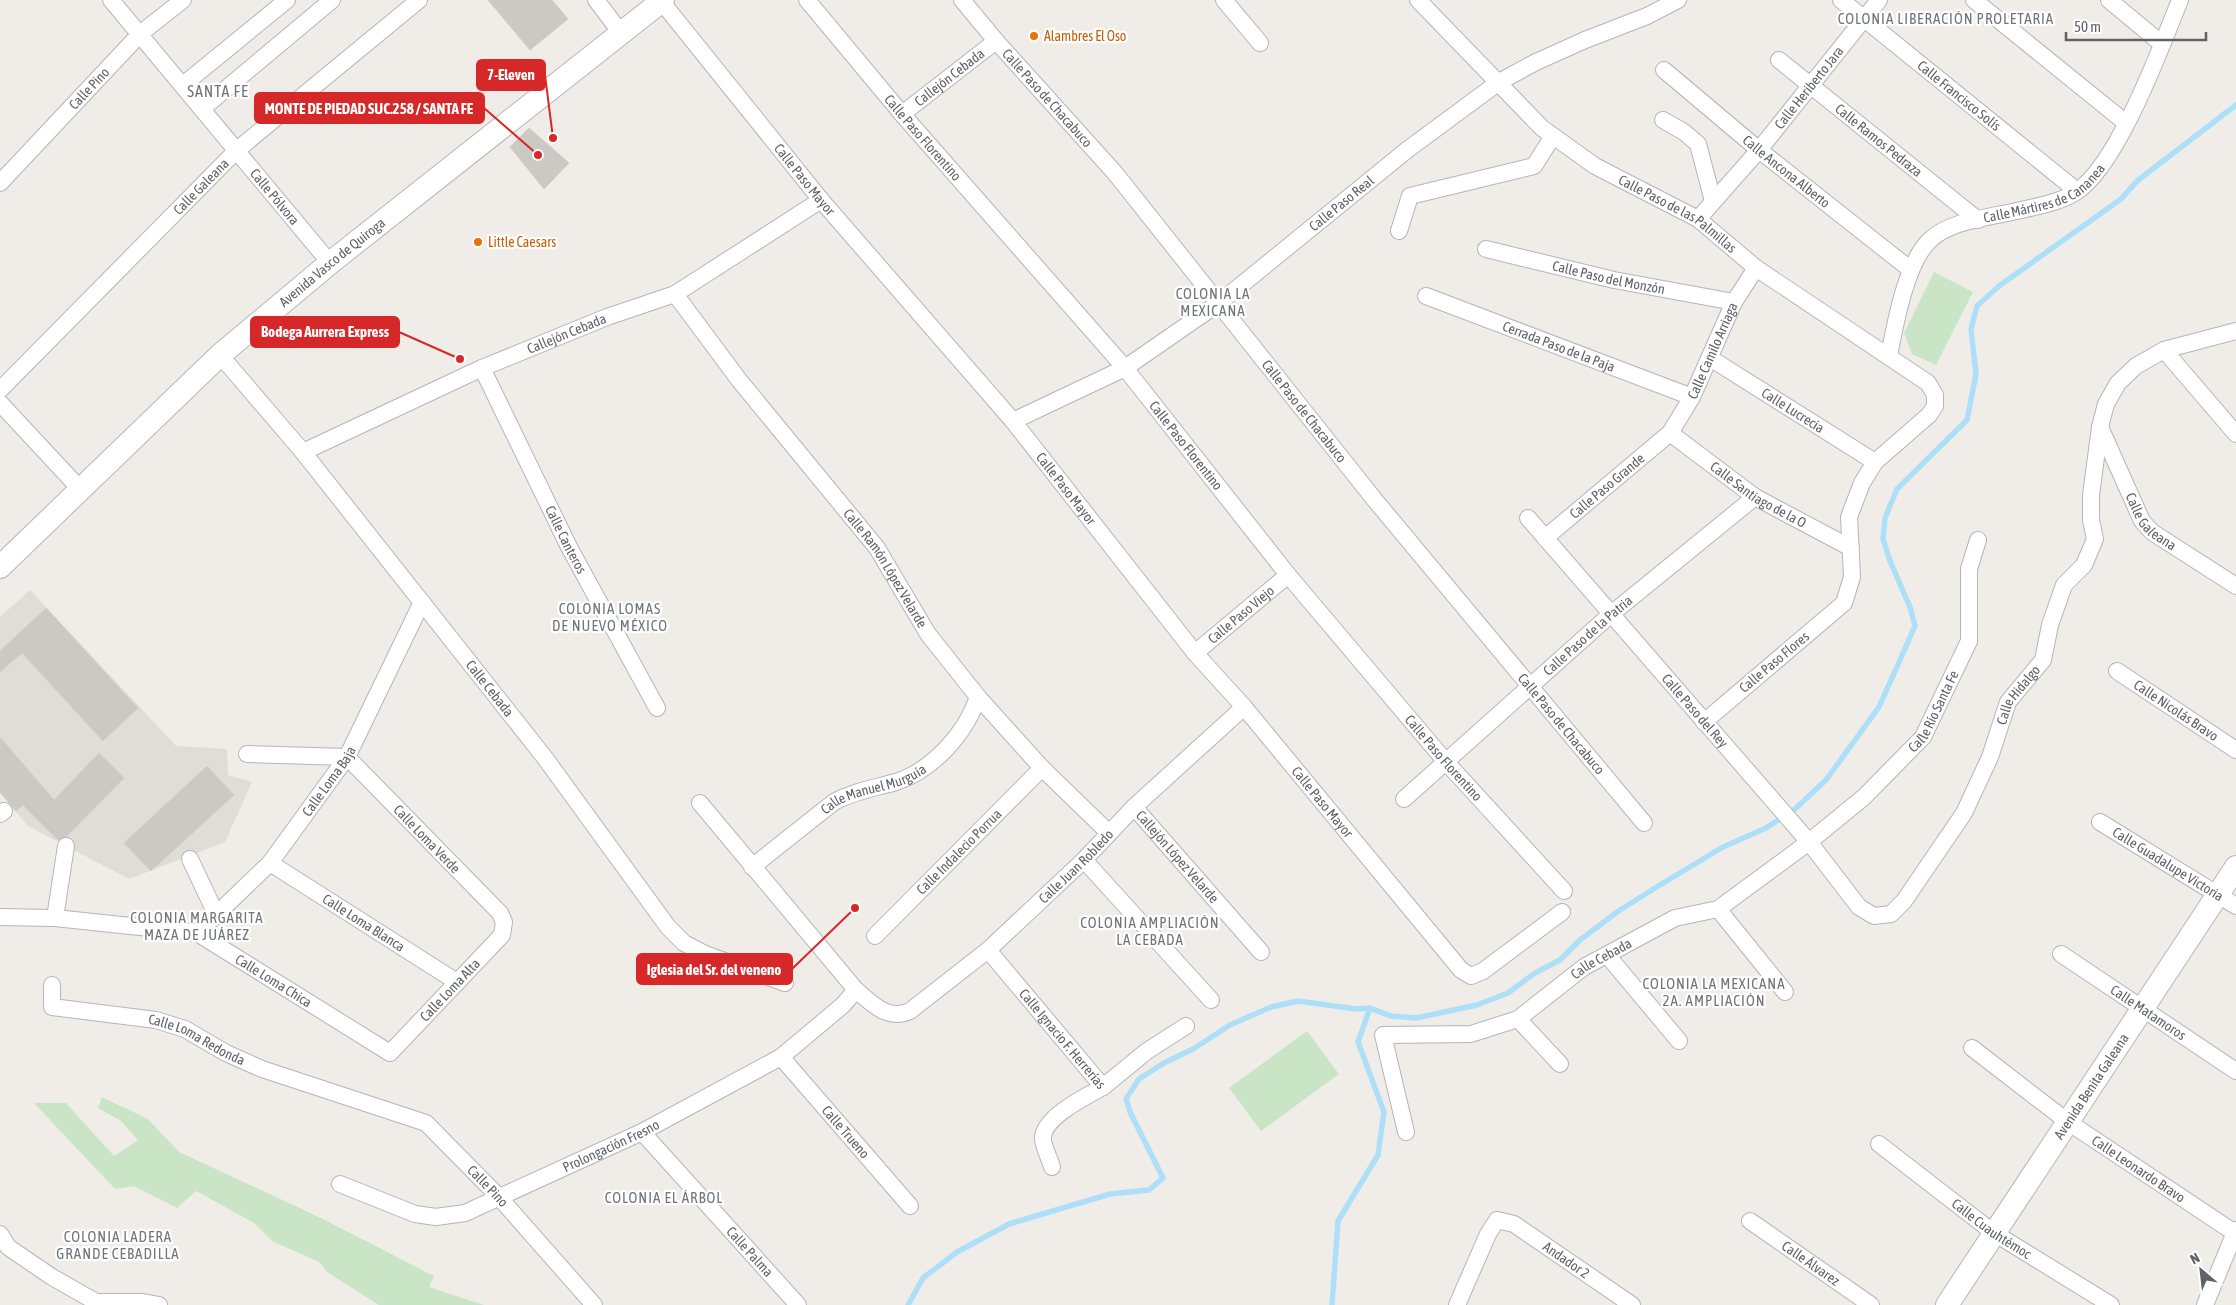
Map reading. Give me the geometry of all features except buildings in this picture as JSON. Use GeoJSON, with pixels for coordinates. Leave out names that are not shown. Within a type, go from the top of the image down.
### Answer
{"type":"FeatureCollection","features":[{"type":"Feature","properties":{"kind":"main road","name":"Avenida Vasco de Quiroga"},"geometry":{"type":"LineString","coordinates":[[0,567],[220,355],[330,262],[662,1]]}},
{"type":"Feature","properties":{"kind":"main road","name":"Avenida Benita Galeana"},"geometry":{"type":"LineString","coordinates":[[1947,1305],[2143,1010],[2227,901],[2236,866]]}},
{"type":"Feature","properties":{"kind":"street","name":"Calle Pólvora"},"geometry":{"type":"LineString","coordinates":[[111,0],[330,262]]}},
{"type":"Feature","properties":{"kind":"street","name":"Calle Pino"},"geometry":{"type":"LineString","coordinates":[[0,183],[141,34],[183,0]]}},
{"type":"Feature","properties":{"kind":"street"},"geometry":{"type":"LineString","coordinates":[[183,85],[287,0]]}},
{"type":"Feature","properties":{"kind":"street"},"geometry":{"type":"LineString","coordinates":[[203,108],[332,0]]}},
{"type":"Feature","properties":{"kind":"street","name":"Calle Galeana"},"geometry":{"type":"LineString","coordinates":[[0,390],[237,150],[419,0]]}},
{"type":"Feature","properties":{"kind":"street"},"geometry":{"type":"LineString","coordinates":[[596,0],[622,33]]}},
{"type":"Feature","properties":{"kind":"street","name":"Calle Paso Florentino"},"geometry":{"type":"LineString","coordinates":[[807,0],[902,114],[1125,368],[1288,575],[1446,762],[1564,891]]}},
{"type":"Feature","properties":{"kind":"street","name":"Calle Paso de Chacabuco"},"geometry":{"type":"LineString","coordinates":[[962,0],[996,41],[1115,173],[1374,499],[1644,823]]}},
{"type":"Feature","properties":{"kind":"street"},"geometry":{"type":"LineString","coordinates":[[1224,0],[1260,42]]}},
{"type":"Feature","properties":{"kind":"street","name":"Calle Paso de las Palmillas"},"geometry":{"type":"LineString","coordinates":[[1418,0],[1542,128],[1595,166],[1698,219],[1756,268],[1928,383],[1935,395],[1935,406],[1928,415],[1875,462]]}},
{"type":"Feature","properties":{"kind":"street","name":"Calle Paso Real"},"geometry":{"type":"LineString","coordinates":[[1013,420],[1125,368],[1219,303],[1407,150],[1499,82],[1560,51],[1648,16],[1678,0]]}},
{"type":"Feature","properties":{"kind":"street","name":"Calle Francisco Solís"},"geometry":{"type":"LineString","coordinates":[[1841,0],[2077,191]]}},
{"type":"Feature","properties":{"kind":"street","name":"Calle Heriberto Jara"},"geometry":{"type":"LineString","coordinates":[[1698,219],[1759,150],[1879,0]]}},
{"type":"Feature","properties":{"kind":"street"},"geometry":{"type":"LineString","coordinates":[[1974,0],[2126,123]]}},
{"type":"Feature","properties":{"kind":"street"},"geometry":{"type":"LineString","coordinates":[[2109,0],[2162,44]]}},
{"type":"Feature","properties":{"kind":"street","name":"Calle Mártires de Cananea"},"geometry":{"type":"LineString","coordinates":[[1889,356],[1897,313],[1911,270],[1930,239],[1949,228],[2054,202],[2077,191],[2101,168],[2126,123],[2180,0]]}},
{"type":"Feature","properties":{"kind":"street","name":"Calle Paso Mayor"},"geometry":{"type":"LineString","coordinates":[[662,1],[821,200],[1013,420],[1195,653],[1244,707],[1461,970],[1471,976],[1483,971],[1562,912]]}},
{"type":"Feature","properties":{"kind":"street","name":"Callejón Cebada"},"geometry":{"type":"LineString","coordinates":[[902,114],[996,41]]}},
{"type":"Feature","properties":{"kind":"street","name":"Calle Ramos Pedraza"},"geometry":{"type":"LineString","coordinates":[[1779,60],[1978,220]]}},
{"type":"Feature","properties":{"kind":"street","name":"Calle Ancona Alberto"},"geometry":{"type":"LineString","coordinates":[[1664,70],[1759,150],[1911,270]]}},
{"type":"Feature","properties":{"kind":"street"},"geometry":{"type":"LineString","coordinates":[[1663,120],[1684,132],[1698,144],[1713,201]]}},
{"type":"Feature","properties":{"kind":"street"},"geometry":{"type":"LineString","coordinates":[[1399,231],[1410,196],[1534,166],[1554,136]]}},
{"type":"Feature","properties":{"kind":"street","name":"Callejón Cebada"},"geometry":{"type":"LineString","coordinates":[[303,452],[482,368],[607,317],[675,294],[821,200]]}},
{"type":"Feature","properties":{"kind":"street","name":"Calle Paso del Monzón"},"geometry":{"type":"LineString","coordinates":[[1486,249],[1614,280],[1734,302]]}},
{"type":"Feature","properties":{"kind":"street","name":"Calle Camilo Arriaga"},"geometry":{"type":"LineString","coordinates":[[1670,433],[1692,397],[1734,302],[1756,268]]}},
{"type":"Feature","properties":{"kind":"street","name":"Calle Ramón López Velarde"},"geometry":{"type":"LineString","coordinates":[[675,294],[738,380],[877,548],[928,634],[978,697],[1042,768],[1109,832]]}},
{"type":"Feature","properties":{"kind":"street","name":"Cerrada Paso de la Paja"},"geometry":{"type":"LineString","coordinates":[[1426,296],[1692,397]]}},
{"type":"Feature","properties":{"kind":"street","name":"Calle Hidalgo"},"geometry":{"type":"LineString","coordinates":[[1859,907],[1874,916],[1891,914],[1904,901],[1964,813],[1990,756],[2008,702],[2042,660],[2050,625],[2064,586],[2084,565],[2095,539],[2091,495],[2100,426],[2106,404],[2118,383],[2136,366],[2164,350],[2236,331]]}},
{"type":"Feature","properties":{"kind":"street"},"geometry":{"type":"LineString","coordinates":[[2164,350],[2236,434]]}},
{"type":"Feature","properties":{"kind":"street","name":"Calle Cebada"},"geometry":{"type":"LineString","coordinates":[[220,355],[303,452],[545,758],[668,927],[684,943],[704,954],[785,983]]}},
{"type":"Feature","properties":{"kind":"street","name":"Calle Lucrecia"},"geometry":{"type":"LineString","coordinates":[[1710,358],[1875,462]]}},
{"type":"Feature","properties":{"kind":"street","name":"Calle Canteros"},"geometry":{"type":"LineString","coordinates":[[482,368],[569,547],[657,708]]}},
{"type":"Feature","properties":{"kind":"street"},"geometry":{"type":"LineString","coordinates":[[0,403],[80,489]]}},
{"type":"Feature","properties":{"kind":"street","name":"Calle Galeana"},"geometry":{"type":"LineString","coordinates":[[2100,426],[2147,526],[2152,532],[2236,586]]}},
{"type":"Feature","properties":{"kind":"street","name":"Calle Santiago de la O"},"geometry":{"type":"LineString","coordinates":[[1670,433],[1755,497],[1851,548]]}},
{"type":"Feature","properties":{"kind":"street","name":"Calle Paso Grande"},"geometry":{"type":"LineString","coordinates":[[1545,538],[1670,433]]}},
{"type":"Feature","properties":{"kind":"street"},"geometry":{"type":"LineString","coordinates":[[1851,548],[1849,517],[1862,483],[1875,462]]}},
{"type":"Feature","properties":{"kind":"street","name":"Calle Paso de la Patria"},"geometry":{"type":"LineString","coordinates":[[1404,799],[1610,615],[1755,497]]}},
{"type":"Feature","properties":{"kind":"street","name":"Calle Paso del Rey"},"geometry":{"type":"LineString","coordinates":[[1528,518],[1610,615],[1805,837],[1859,907]]}},
{"type":"Feature","properties":{"kind":"street","name":"Calle Río Santa Fe"},"geometry":{"type":"LineString","coordinates":[[1805,837],[1864,797],[1923,737],[1969,641],[1969,569],[1978,540]]}},
{"type":"Feature","properties":{"kind":"street","name":"Calle Paso Flores"},"geometry":{"type":"LineString","coordinates":[[1704,722],[1844,603],[1852,577],[1851,548]]}},
{"type":"Feature","properties":{"kind":"street","name":"Calle Paso Viejo"},"geometry":{"type":"LineString","coordinates":[[1195,653],[1288,575]]}},
{"type":"Feature","properties":{"kind":"street","name":"Calle Loma Baja"},"geometry":{"type":"LineString","coordinates":[[197,933],[270,863],[347,757],[422,602]]}},
{"type":"Feature","properties":{"kind":"street","name":"Calle Nicolás Bravo"},"geometry":{"type":"LineString","coordinates":[[2117,671],[2236,750]]}},
{"type":"Feature","properties":{"kind":"street","name":"Calle Manuel Murguía"},"geometry":{"type":"LineString","coordinates":[[752,867],[834,802],[848,794],[898,781],[918,771],[958,736],[971,717],[978,697]]}},
{"type":"Feature","properties":{"kind":"street","name":"Calle Juan Robledo"},"geometry":{"type":"LineString","coordinates":[[856,990],[884,1014],[900,1016],[910,1012],[988,950],[1084,860],[1134,807],[1244,707]]}},
{"type":"Feature","properties":{"kind":"street"},"geometry":{"type":"LineString","coordinates":[[247,754],[347,757]]}},
{"type":"Feature","properties":{"kind":"street","name":"Calle Loma Verde"},"geometry":{"type":"LineString","coordinates":[[347,757],[500,914],[504,922]]}},
{"type":"Feature","properties":{"kind":"street","name":"Calle Indalecio Porrua"},"geometry":{"type":"LineString","coordinates":[[875,936],[1042,768]]}},
{"type":"Feature","properties":{"kind":"street"},"geometry":{"type":"LineString","coordinates":[[700,803],[856,990]]}},
{"type":"Feature","properties":{"kind":"street","name":"Callejón López Velarde"},"geometry":{"type":"LineString","coordinates":[[1134,807],[1261,952]]}},
{"type":"Feature","properties":{"kind":"street","name":"Calle Guadalupe Victoria"},"geometry":{"type":"LineString","coordinates":[[2100,822],[2227,901]]}},
{"type":"Feature","properties":{"kind":"street","name":"Calle Cebada"},"geometry":{"type":"LineString","coordinates":[[1406,1132],[1383,1035],[1471,1034],[1518,1019],[1584,967],[1675,918],[1718,909],[1805,837]]}},
{"type":"Feature","properties":{"kind":"street"},"geometry":{"type":"LineString","coordinates":[[54,918],[66,846]]}},
{"type":"Feature","properties":{"kind":"street"},"geometry":{"type":"LineString","coordinates":[[190,859],[216,914]]}},
{"type":"Feature","properties":{"kind":"street"},"geometry":{"type":"LineString","coordinates":[[1084,860],[1211,1000]]}},
{"type":"Feature","properties":{"kind":"street","name":"Calle Loma Blanca"},"geometry":{"type":"LineString","coordinates":[[270,863],[457,982]]}},
{"type":"Feature","properties":{"kind":"street"},"geometry":{"type":"LineString","coordinates":[[1718,909],[1785,992]]}},
{"type":"Feature","properties":{"kind":"street","name":"Calle Loma Chica"},"geometry":{"type":"LineString","coordinates":[[0,917],[54,918],[197,933],[390,1053]]}},
{"type":"Feature","properties":{"kind":"street","name":"Calle Loma Alta"},"geometry":{"type":"LineString","coordinates":[[390,1053],[502,934],[504,922]]}},
{"type":"Feature","properties":{"kind":"street","name":"Calle Ignacio F. Herrerías"},"geometry":{"type":"LineString","coordinates":[[988,950],[1103,1087],[1071,1105],[1047,1126],[1043,1138],[1052,1167]]}},
{"type":"Feature","properties":{"kind":"street","name":"Calle Matamoros"},"geometry":{"type":"LineString","coordinates":[[2061,954],[2236,1071]]}},
{"type":"Feature","properties":{"kind":"street"},"geometry":{"type":"LineString","coordinates":[[1607,955],[1680,1041]]}},
{"type":"Feature","properties":{"kind":"street","name":"Calle Loma Redonda"},"geometry":{"type":"LineString","coordinates":[[52,986],[52,1007],[156,1020],[185,1029],[226,1053],[262,1069],[358,1102]]}},
{"type":"Feature","properties":{"kind":"street","name":"Prolongación Fresno"},"geometry":{"type":"LineString","coordinates":[[340,1184],[415,1214],[436,1217],[465,1213],[498,1196],[642,1132],[781,1057],[843,1005],[856,990]]}},
{"type":"Feature","properties":{"kind":"street"},"geometry":{"type":"LineString","coordinates":[[1518,1019],[1560,1064]]}},
{"type":"Feature","properties":{"kind":"street"},"geometry":{"type":"LineString","coordinates":[[1103,1087],[1147,1051],[1186,1026]]}},
{"type":"Feature","properties":{"kind":"street","name":"Calle Leonardo Bravo"},"geometry":{"type":"LineString","coordinates":[[1972,1048],[2068,1122],[2235,1232]]}},
{"type":"Feature","properties":{"kind":"street","name":"Calle Trueno"},"geometry":{"type":"LineString","coordinates":[[781,1057],[910,1206]]}},
{"type":"Feature","properties":{"kind":"street","name":"Calle Pino"},"geometry":{"type":"LineString","coordinates":[[358,1102],[426,1123],[498,1196],[594,1305]]}},
{"type":"Feature","properties":{"kind":"street","name":"Calle Palma"},"geometry":{"type":"LineString","coordinates":[[642,1132],[798,1305]]}},
{"type":"Feature","properties":{"kind":"street","name":"Calle Cuauhtémoc"},"geometry":{"type":"LineString","coordinates":[[1879,1144],[1994,1233],[2111,1305]]}},
{"type":"Feature","properties":{"kind":"street","name":"Andador 2"},"geometry":{"type":"LineString","coordinates":[[1458,1305],[1488,1234],[1497,1220],[1514,1224],[1632,1305]]}},
{"type":"Feature","properties":{"kind":"street","name":"Calle Álvarez"},"geometry":{"type":"LineString","coordinates":[[1750,1221],[1871,1305]]}},
{"type":"Feature","properties":{"kind":"street"},"geometry":{"type":"LineString","coordinates":[[2205,1305],[2235,1232]]}},
{"type":"Feature","properties":{"kind":"street"},"geometry":{"type":"LineString","coordinates":[[0,1234],[8,1246],[16,1252],[52,1277],[96,1302],[143,1302],[159,1305]]}},
{"type":"Feature","properties":{"kind":"shaded area"},"geometry":{"type":"Polygon","coordinates":[[[30,590],[176,746],[227,749],[228,775],[252,782],[225,842],[129,879],[28,826],[0,793],[0,617],[30,590]]]}},
{"type":"Feature","properties":{"kind":"green space"},"geometry":{"type":"Polygon","coordinates":[[[1934,272],[1973,292],[1936,365],[1912,354],[1904,333],[1934,272]]]}},
{"type":"Feature","properties":{"kind":"green space"},"geometry":{"type":"Polygon","coordinates":[[[1307,1031],[1339,1074],[1261,1131],[1229,1088],[1307,1031]]]}},
{"type":"Feature","properties":{"kind":"green space"},"geometry":{"type":"Polygon","coordinates":[[[102,1097],[148,1119],[179,1152],[321,1218],[434,1276],[429,1287],[484,1305],[379,1305],[327,1272],[319,1262],[272,1241],[254,1223],[196,1191],[177,1208],[134,1186],[115,1189],[34,1103],[66,1103],[114,1156],[138,1140],[121,1121],[98,1108],[102,1097]]]}},
{"type":"Feature","properties":{"kind":"waterway"},"geometry":{"type":"LineString","coordinates":[[908,1305],[923,1278],[957,1252],[1009,1224],[1110,1194],[1149,1190],[1163,1178],[1130,1112],[1126,1099],[1139,1079],[1164,1063],[1193,1049],[1230,1025],[1271,1007],[1298,1001],[1356,1009],[1370,1008],[1391,1016],[1416,1018],[1477,1005],[1508,993],[1535,973],[1560,960],[1580,940],[1617,912],[1655,888],[1723,847],[1766,828],[1795,809],[1826,780],[1879,707],[1915,626],[1910,607],[1890,561],[1883,539],[1885,518],[1897,489],[1967,420],[1976,374],[1971,329],[1977,306],[1999,286],[2121,199],[2137,181],[2236,105]]}},
{"type":"Feature","properties":{"kind":"waterway"},"geometry":{"type":"LineString","coordinates":[[1332,1305],[1338,1221],[1378,1155],[1384,1112],[1358,1042],[1370,1008]]}},
{"type":"Feature","properties":{"kind":"place","name":"Alambres El Oso"},"geometry":{"type":"Point","coordinates":[1034,36]}},
{"type":"Feature","properties":{"kind":"place","name":"7-Eleven"},"geometry":{"type":"Point","coordinates":[553,138]}},
{"type":"Feature","properties":{"kind":"place","name":"MONTE DE PIEDAD SUC.258 / SANTA FE"},"geometry":{"type":"Point","coordinates":[538,155]}},
{"type":"Feature","properties":{"kind":"place","name":"Little Caesars"},"geometry":{"type":"Point","coordinates":[478,242]}},
{"type":"Feature","properties":{"kind":"place","name":"Bodega Aurrera Express"},"geometry":{"type":"Point","coordinates":[460,359]}},
{"type":"Feature","properties":{"kind":"place","name":"Iglesia del Sr. del veneno"},"geometry":{"type":"Point","coordinates":[855,908]}},
{"type":"Feature","properties":{"kind":"district","name":"COLONIA LIBERACIÓN PROLETARIA"},"geometry":{"type":"Point","coordinates":[1946,18]}},
{"type":"Feature","properties":{"kind":"district","name":"SANTA FE"},"geometry":{"type":"Point","coordinates":[218,91]}},
{"type":"Feature","properties":{"kind":"district","name":"COLONIA LA MEXICANA"},"geometry":{"type":"Point","coordinates":[1213,302]}},
{"type":"Feature","properties":{"kind":"district","name":"COLONIA LOMAS DE NUEVO MÉXICO"},"geometry":{"type":"Point","coordinates":[610,616]}},
{"type":"Feature","properties":{"kind":"district","name":"COLONIA MARGARITA MAZA DE JUÁREZ"},"geometry":{"type":"Point","coordinates":[197,926]}},
{"type":"Feature","properties":{"kind":"district","name":"COLONIA AMPLIACIÓN LA CEBADA"},"geometry":{"type":"Point","coordinates":[1150,930]}},
{"type":"Feature","properties":{"kind":"district","name":"COLONIA LA MEXICANA 2A. AMPLIACIÓN"},"geometry":{"type":"Point","coordinates":[1714,992]}},
{"type":"Feature","properties":{"kind":"district","name":"COLONIA EL ÁRBOL"},"geometry":{"type":"Point","coordinates":[664,1197]}},
{"type":"Feature","properties":{"kind":"district","name":"COLONIA LADERA GRANDE CEBADILLA"},"geometry":{"type":"Point","coordinates":[118,1244]}}]}
